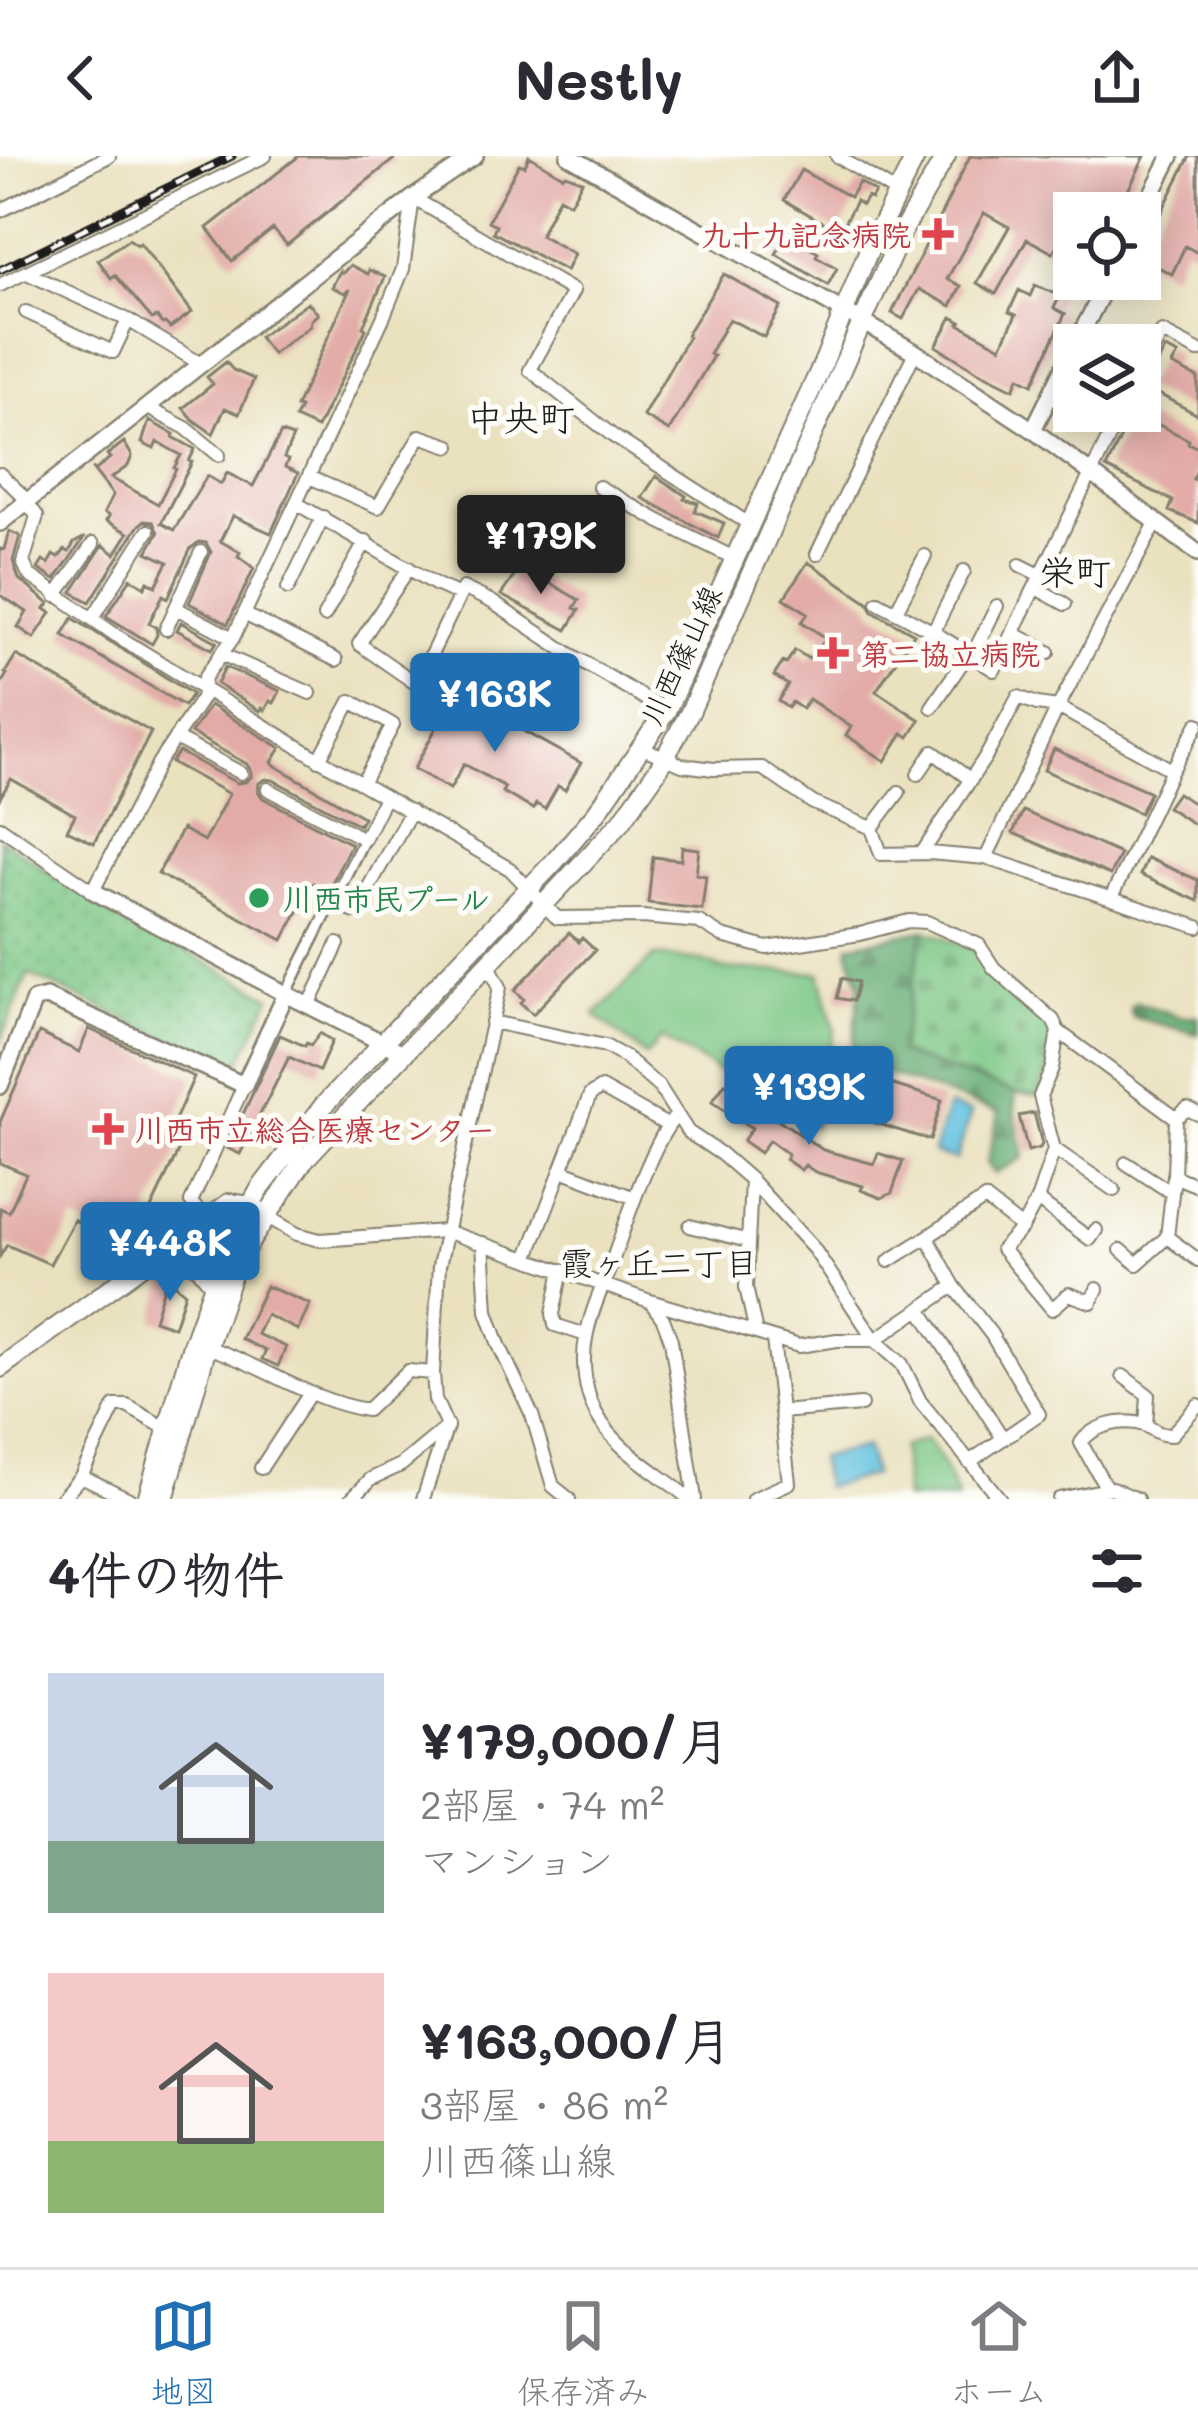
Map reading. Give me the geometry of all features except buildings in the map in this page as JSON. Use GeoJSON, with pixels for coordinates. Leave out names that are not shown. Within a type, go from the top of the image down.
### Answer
{"type":"FeatureCollection","features":[{"type":"Feature","properties":{"kind":"main road","name":"川西篠山線"},"geometry":{"type":"LineString","coordinates":[[147,1499],[192,1345],[228,1246],[489,965],[666,711],[868,253],[916,156]]}},
{"type":"Feature","properties":{"kind":"main road","name":"川西篠山線"},"geometry":{"type":"LineString","coordinates":[[164,1499],[207,1347],[258,1211],[260,1189],[324,1105],[383,1042],[621,822],[665,757],[690,712],[902,232],[946,156]]}},
{"type":"Feature","properties":{"kind":"main road"},"geometry":{"type":"LineString","coordinates":[[0,1368],[229,1203],[258,1211]]}},
{"type":"Feature","properties":{"kind":"main road"},"geometry":{"type":"LineString","coordinates":[[164,1251],[189,1253],[214,1284]]}},
{"type":"Feature","properties":{"kind":"street"},"geometry":{"type":"LineString","coordinates":[[0,211],[110,156]]}},
{"type":"Feature","properties":{"kind":"street"},"geometry":{"type":"LineString","coordinates":[[0,285],[265,156]]}},
{"type":"Feature","properties":{"kind":"street"},"geometry":{"type":"LineString","coordinates":[[0,523],[413,198],[475,156]]}},
{"type":"Feature","properties":{"kind":"street"},"geometry":{"type":"LineString","coordinates":[[569,156],[915,352],[1033,430],[1198,554]]}},
{"type":"Feature","properties":{"kind":"street"},"geometry":{"type":"LineString","coordinates":[[837,156],[897,193]]}},
{"type":"Feature","properties":{"kind":"street"},"geometry":{"type":"LineString","coordinates":[[1153,192],[1171,156]]}},
{"type":"Feature","properties":{"kind":"street"},"geometry":{"type":"LineString","coordinates":[[93,891],[159,763],[202,698],[205,677],[244,614],[383,318],[403,269],[413,198]]}},
{"type":"Feature","properties":{"kind":"street"},"geometry":{"type":"LineString","coordinates":[[413,198],[573,291],[530,370],[613,436],[749,524]]}},
{"type":"Feature","properties":{"kind":"street"},"geometry":{"type":"LineString","coordinates":[[27,273],[128,320],[201,364]]}},
{"type":"Feature","properties":{"kind":"street"},"geometry":{"type":"LineString","coordinates":[[26,312],[113,352],[128,320]]}},
{"type":"Feature","properties":{"kind":"street"},"geometry":{"type":"LineString","coordinates":[[1161,334],[1198,351]]}},
{"type":"Feature","properties":{"kind":"street"},"geometry":{"type":"LineString","coordinates":[[817,554],[915,352]]}},
{"type":"Feature","properties":{"kind":"street"},"geometry":{"type":"LineString","coordinates":[[1033,430],[1053,389]]}},
{"type":"Feature","properties":{"kind":"street"},"geometry":{"type":"LineString","coordinates":[[146,407],[186,428],[219,455]]}},
{"type":"Feature","properties":{"kind":"street"},"geometry":{"type":"LineString","coordinates":[[878,602],[994,670],[1111,432]]}},
{"type":"Feature","properties":{"kind":"street"},"geometry":{"type":"LineString","coordinates":[[308,477],[378,508],[420,436],[450,446]]}},
{"type":"Feature","properties":{"kind":"street"},"geometry":{"type":"LineString","coordinates":[[0,474],[37,516],[23,562],[28,574],[320,760],[510,869],[557,918],[699,922],[722,936],[767,948],[860,934],[909,921],[927,922],[979,945],[994,968],[1053,1020],[1058,1031],[1176,1118]]}},
{"type":"Feature","properties":{"kind":"street"},"geometry":{"type":"LineString","coordinates":[[598,487],[734,558]]}},
{"type":"Feature","properties":{"kind":"street"},"geometry":{"type":"LineString","coordinates":[[296,502],[460,595]]}},
{"type":"Feature","properties":{"kind":"street"},"geometry":{"type":"LineString","coordinates":[[288,587],[323,518]]}},
{"type":"Feature","properties":{"kind":"street"},"geometry":{"type":"LineString","coordinates":[[986,858],[1058,707],[1156,523]]}},
{"type":"Feature","properties":{"kind":"street"},"geometry":{"type":"LineString","coordinates":[[92,619],[148,531]]}},
{"type":"Feature","properties":{"kind":"street"},"geometry":{"type":"LineString","coordinates":[[324,616],[367,542]]}},
{"type":"Feature","properties":{"kind":"street"},"geometry":{"type":"LineString","coordinates":[[56,596],[93,544]]}},
{"type":"Feature","properties":{"kind":"street"},"geometry":{"type":"LineString","coordinates":[[166,629],[201,552]]}},
{"type":"Feature","properties":{"kind":"street"},"geometry":{"type":"LineString","coordinates":[[896,611],[925,556]]}},
{"type":"Feature","properties":{"kind":"street"},"geometry":{"type":"LineString","coordinates":[[1020,565],[1065,604]]}},
{"type":"Feature","properties":{"kind":"street"},"geometry":{"type":"LineString","coordinates":[[409,568],[359,644],[421,687]]}},
{"type":"Feature","properties":{"kind":"street"},"geometry":{"type":"LineString","coordinates":[[933,632],[964,571]]}},
{"type":"Feature","properties":{"kind":"street"},"geometry":{"type":"LineString","coordinates":[[428,661],[463,588],[666,711]]}},
{"type":"Feature","properties":{"kind":"street"},"geometry":{"type":"LineString","coordinates":[[932,707],[970,655],[997,606]]}},
{"type":"Feature","properties":{"kind":"street"},"geometry":{"type":"LineString","coordinates":[[176,608],[232,638]]}},
{"type":"Feature","properties":{"kind":"street"},"geometry":{"type":"LineString","coordinates":[[244,614],[336,660]]}},
{"type":"Feature","properties":{"kind":"street"},"geometry":{"type":"LineString","coordinates":[[1013,633],[1049,652]]}},
{"type":"Feature","properties":{"kind":"street"},"geometry":{"type":"LineString","coordinates":[[221,654],[310,693]]}},
{"type":"Feature","properties":{"kind":"street"},"geometry":{"type":"LineString","coordinates":[[922,853],[1018,697],[1058,707],[1172,770]]}},
{"type":"Feature","properties":{"kind":"street"},"geometry":{"type":"LineString","coordinates":[[320,760],[351,701],[393,724],[362,784]]}},
{"type":"Feature","properties":{"kind":"street"},"geometry":{"type":"LineString","coordinates":[[1111,898],[1198,724]]}},
{"type":"Feature","properties":{"kind":"street"},"geometry":{"type":"LineString","coordinates":[[177,739],[241,773]]}},
{"type":"Feature","properties":{"kind":"street"},"geometry":{"type":"LineString","coordinates":[[643,748],[682,765],[714,770],[762,767],[813,803],[872,828],[881,854],[986,858],[1198,927]]}},
{"type":"Feature","properties":{"kind":"street"},"geometry":{"type":"LineString","coordinates":[[918,774],[933,752],[971,780]]}},
{"type":"Feature","properties":{"kind":"street"},"geometry":{"type":"LineString","coordinates":[[268,789],[364,839]]}},
{"type":"Feature","properties":{"kind":"street"},"geometry":{"type":"LineString","coordinates":[[872,828],[899,792]]}},
{"type":"Feature","properties":{"kind":"street"},"geometry":{"type":"LineString","coordinates":[[206,1220],[190,1202],[286,994],[386,797]]}},
{"type":"Feature","properties":{"kind":"street"},"geometry":{"type":"LineString","coordinates":[[332,902],[355,912],[411,811]]}},
{"type":"Feature","properties":{"kind":"street"},"geometry":{"type":"LineString","coordinates":[[0,827],[93,891],[405,1054]]}},
{"type":"Feature","properties":{"kind":"street"},"geometry":{"type":"LineString","coordinates":[[310,1006],[338,944]]}},
{"type":"Feature","properties":{"kind":"street"},"geometry":{"type":"LineString","coordinates":[[423,1499],[448,1426],[436,1400],[433,1372],[439,1266],[500,987],[489,965]]}},
{"type":"Feature","properties":{"kind":"street"},"geometry":{"type":"LineString","coordinates":[[0,1086],[34,1000],[46,997],[244,1085]]}},
{"type":"Feature","properties":{"kind":"street"},"geometry":{"type":"LineString","coordinates":[[492,1022],[604,1046],[660,1088],[672,1120],[635,1198],[603,1284],[586,1335],[583,1364],[592,1404],[614,1438],[647,1469],[692,1499]]}},
{"type":"Feature","properties":{"kind":"street"},"geometry":{"type":"LineString","coordinates":[[1058,1031],[1052,1068],[1040,1096],[1054,1150],[1037,1200],[1022,1228],[1002,1249],[1052,1309],[1069,1294],[1091,1302],[1097,1289]]}},
{"type":"Feature","properties":{"kind":"street"},"geometry":{"type":"LineString","coordinates":[[527,1259],[590,1095],[601,1088],[672,1120],[751,1180],[814,1249],[875,1340],[902,1364],[920,1401],[1000,1499]]}},
{"type":"Feature","properties":{"kind":"street"},"geometry":{"type":"LineString","coordinates":[[1120,1250],[1138,1264],[1167,1237],[1176,1118],[1187,1109],[1198,1114]]}},
{"type":"Feature","properties":{"kind":"street"},"geometry":{"type":"LineString","coordinates":[[1054,1150],[1114,1190]]}},
{"type":"Feature","properties":{"kind":"street"},"geometry":{"type":"LineString","coordinates":[[1126,1163],[1172,1193]]}},
{"type":"Feature","properties":{"kind":"street"},"geometry":{"type":"LineString","coordinates":[[561,1170],[635,1198]]}},
{"type":"Feature","properties":{"kind":"street"},"geometry":{"type":"LineString","coordinates":[[1174,1176],[1198,1186]]}},
{"type":"Feature","properties":{"kind":"street"},"geometry":{"type":"LineString","coordinates":[[751,1180],[746,1287],[756,1333]]}},
{"type":"Feature","properties":{"kind":"street"},"geometry":{"type":"LineString","coordinates":[[889,1261],[985,1198],[1022,1228]]}},
{"type":"Feature","properties":{"kind":"street"},"geometry":{"type":"LineString","coordinates":[[1037,1200],[1090,1238],[1096,1231]]}},
{"type":"Feature","properties":{"kind":"street"},"geometry":{"type":"LineString","coordinates":[[258,1211],[297,1234],[320,1240],[445,1231],[799,1346],[875,1340],[954,1286]]}},
{"type":"Feature","properties":{"kind":"street"},"geometry":{"type":"LineString","coordinates":[[690,1226],[748,1241]]}},
{"type":"Feature","properties":{"kind":"street"},"geometry":{"type":"LineString","coordinates":[[927,1237],[1039,1414],[969,1462]]}},
{"type":"Feature","properties":{"kind":"street"},"geometry":{"type":"LineString","coordinates":[[1167,1237],[1198,1260]]}},
{"type":"Feature","properties":{"kind":"street"},"geometry":{"type":"LineString","coordinates":[[483,1244],[487,1311],[532,1415],[553,1486],[569,1499]]}},
{"type":"Feature","properties":{"kind":"street"},"geometry":{"type":"LineString","coordinates":[[562,1270],[555,1325],[586,1335]]}},
{"type":"Feature","properties":{"kind":"street"},"geometry":{"type":"LineString","coordinates":[[650,1300],[671,1340],[692,1499]]}},
{"type":"Feature","properties":{"kind":"street"},"geometry":{"type":"LineString","coordinates":[[920,1309],[1002,1438]]}},
{"type":"Feature","properties":{"kind":"street"},"geometry":{"type":"LineString","coordinates":[[752,1499],[789,1483],[773,1339]]}},
{"type":"Feature","properties":{"kind":"street"},"geometry":{"type":"LineString","coordinates":[[207,1347],[334,1405],[367,1410],[408,1371],[433,1372]]}},
{"type":"Feature","properties":{"kind":"street"},"geometry":{"type":"LineString","coordinates":[[1123,1376],[1148,1395],[1146,1426]]}},
{"type":"Feature","properties":{"kind":"street"},"geometry":{"type":"LineString","coordinates":[[261,1468],[310,1393]]}},
{"type":"Feature","properties":{"kind":"street"},"geometry":{"type":"LineString","coordinates":[[781,1412],[861,1405]]}},
{"type":"Feature","properties":{"kind":"street"},"geometry":{"type":"LineString","coordinates":[[1107,1489],[1081,1443],[1088,1432],[1108,1424],[1146,1426],[1158,1435],[1171,1435],[1198,1405]]}},
{"type":"Feature","properties":{"kind":"street"},"geometry":{"type":"LineString","coordinates":[[61,1499],[81,1476],[115,1406],[127,1406],[167,1429]]}},
{"type":"Feature","properties":{"kind":"street"},"geometry":{"type":"LineString","coordinates":[[350,1499],[371,1479],[401,1466],[448,1426]]}},
{"type":"Feature","properties":{"kind":"street"},"geometry":{"type":"LineString","coordinates":[[81,1476],[129,1499]]}},
{"type":"Feature","properties":{"kind":"street"},"geometry":{"type":"LineString","coordinates":[[1059,1499],[1107,1489],[1137,1499]]}},
{"type":"Feature","properties":{"kind":"green space"},"geometry":{"type":"Polygon","coordinates":[[[0,838],[88,898],[271,997],[239,1064],[229,1067],[28,974],[0,1043],[0,838]]]}},
{"type":"Feature","properties":{"kind":"green space"},"geometry":{"type":"Polygon","coordinates":[[[924,930],[899,1053],[1015,1093],[1024,1157],[995,1174],[987,1163],[999,1113],[879,1071],[852,1056],[860,984],[849,945],[924,930]]]}},
{"type":"Feature","properties":{"kind":"green space"},"geometry":{"type":"Polygon","coordinates":[[[924,930],[973,948],[995,976],[1049,1020],[1055,1034],[1038,1097],[899,1053],[924,930]]]}},
{"type":"Feature","properties":{"kind":"green space"},"geometry":{"type":"Polygon","coordinates":[[[654,956],[702,961],[722,969],[820,973],[835,1030],[814,1126],[661,1038],[646,1056],[595,1015],[654,956]]]}},
{"type":"Feature","properties":{"kind":"green space"},"geometry":{"type":"Polygon","coordinates":[[[1136,1002],[1180,1017],[1198,1016],[1198,1034],[1133,1017],[1130,1007],[1136,1002]]]}},
{"type":"Feature","properties":{"kind":"green space"},"geometry":{"type":"Polygon","coordinates":[[[926,1439],[958,1499],[905,1499],[902,1447],[926,1439]]]}},
{"type":"Feature","properties":{"kind":"water"},"geometry":{"type":"Polygon","coordinates":[[[948,1106],[971,1113],[956,1160],[933,1153],[948,1106]]]}},
{"type":"Feature","properties":{"kind":"water"},"geometry":{"type":"Polygon","coordinates":[[[866,1447],[873,1475],[825,1487],[818,1458],[866,1447]]]}},
{"type":"Feature","properties":{"kind":"railway"},"geometry":{"type":"LineString","coordinates":[[0,270],[232,156]]}},
{"type":"Feature","properties":{"kind":"place","name":"九十九記念病院"},"geometry":{"type":"Point","coordinates":[938,234]}},
{"type":"Feature","properties":{"kind":"place","name":"第二協立病院"},"geometry":{"type":"Point","coordinates":[833,653]}},
{"type":"Feature","properties":{"kind":"place","name":"川西市民プール"},"geometry":{"type":"Point","coordinates":[259,898]}},
{"type":"Feature","properties":{"kind":"place","name":"川西市立総合医療センター"},"geometry":{"type":"Point","coordinates":[108,1129]}},
{"type":"Feature","properties":{"kind":"district","name":"中央町"},"geometry":{"type":"Point","coordinates":[521,416]}},
{"type":"Feature","properties":{"kind":"district","name":"栄町"},"geometry":{"type":"Point","coordinates":[1075,570]}},
{"type":"Feature","properties":{"kind":"district","name":"霞ヶ丘二丁目"},"geometry":{"type":"Point","coordinates":[659,1261]}}]}
